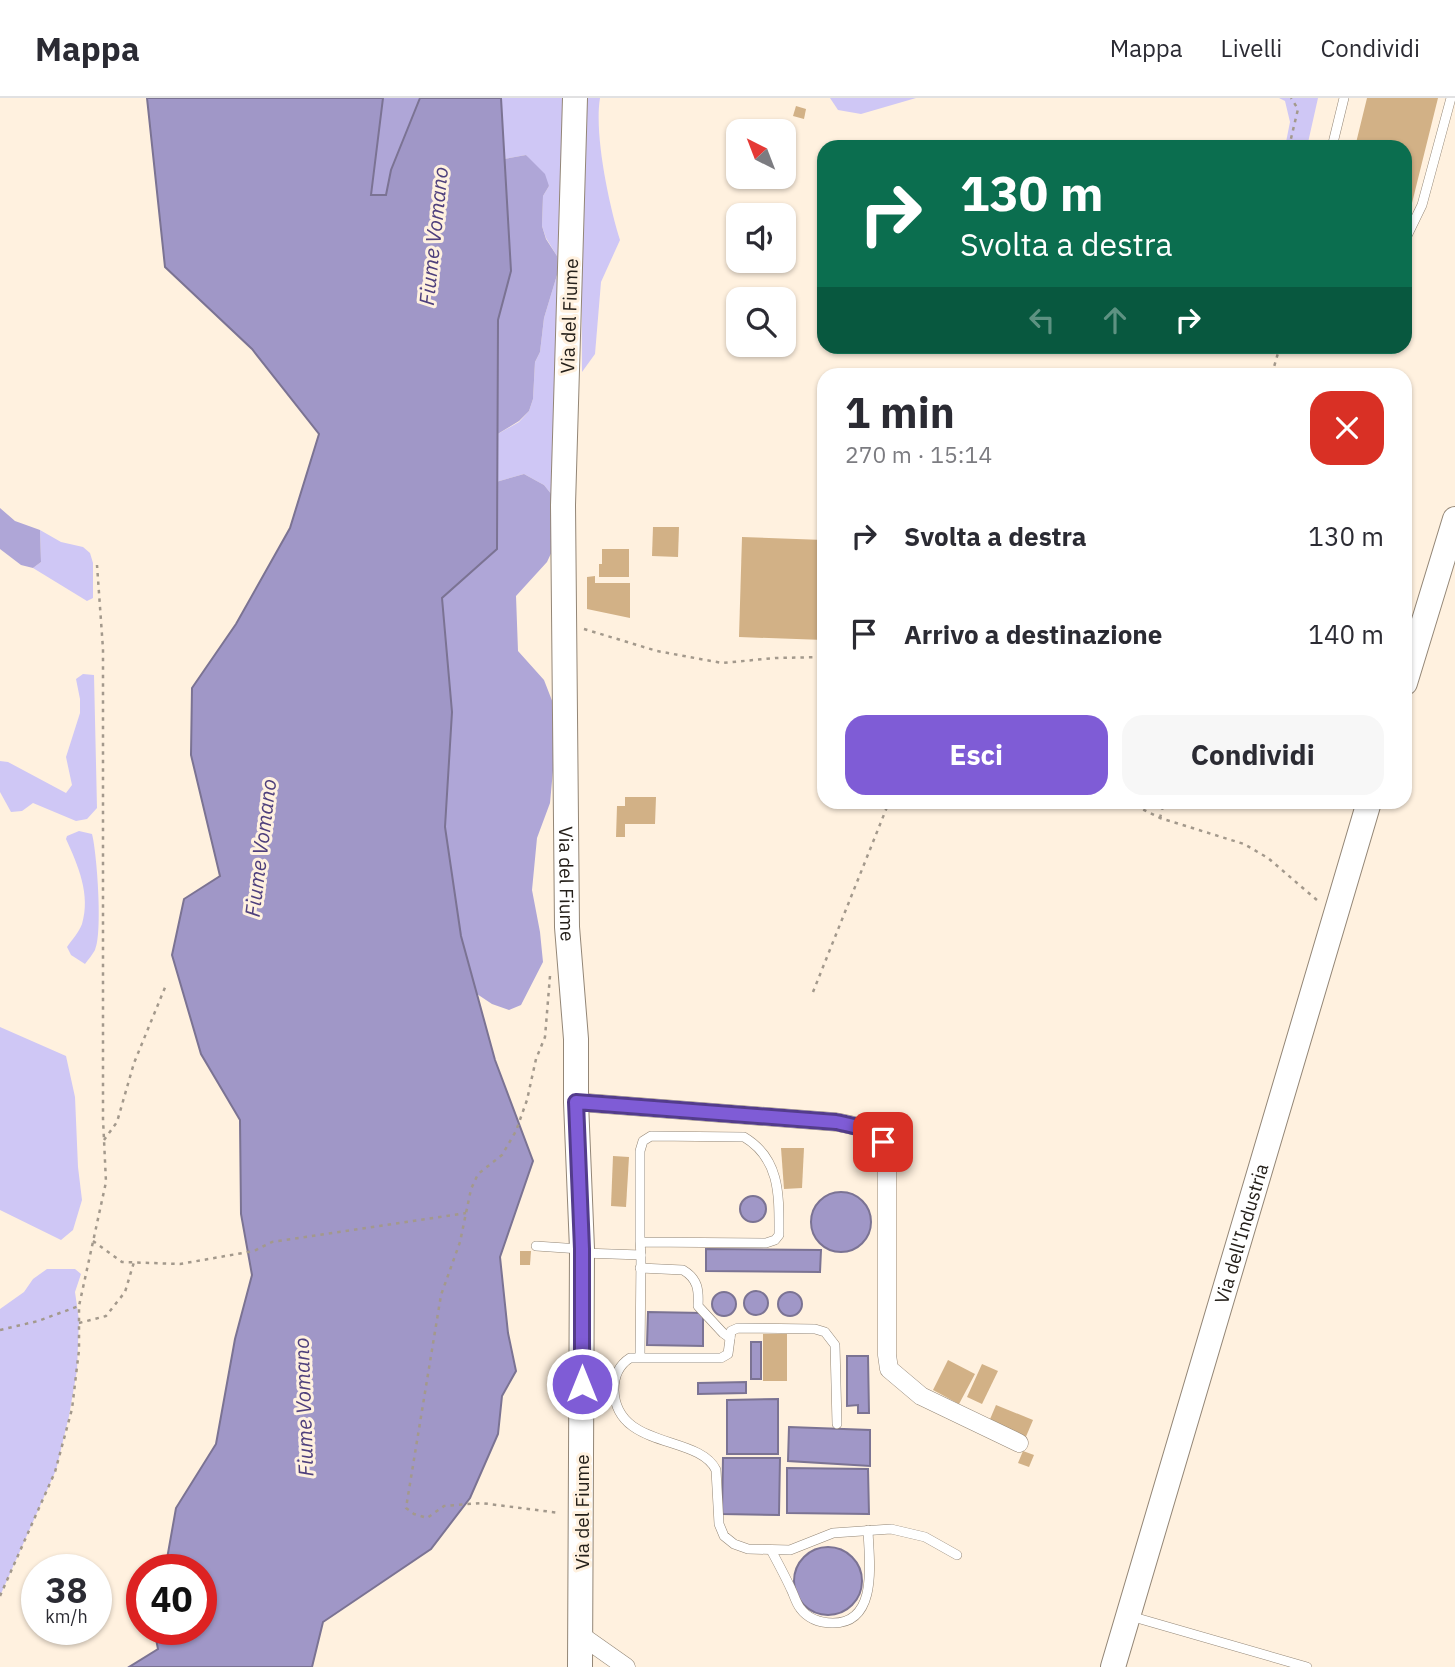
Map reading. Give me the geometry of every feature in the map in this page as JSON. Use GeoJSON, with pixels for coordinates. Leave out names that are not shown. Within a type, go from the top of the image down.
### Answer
{"type":"FeatureCollection","features":[{"type":"Feature","properties":{"kind":"street","name":"Via del Fiume"},"geometry":{"type":"LineString","coordinates":[[575,98],[564,505],[564,623],[567,927],[576,1039],[582,1251],[580,1667]]}},
{"type":"Feature","properties":{"kind":"street"},"geometry":{"type":"LineString","coordinates":[[1412,660],[1455,519]]}},
{"type":"Feature","properties":{"kind":"street","name":"Via dell'Industria"},"geometry":{"type":"LineString","coordinates":[[1113,1667],[1367,809]]}},
{"type":"Feature","properties":{"kind":"street"},"geometry":{"type":"LineString","coordinates":[[576,1102],[836,1122],[873,1132],[883,1142],[887,1152],[889,1369],[921,1396],[1019,1443]]}},
{"type":"Feature","properties":{"kind":"street"},"geometry":{"type":"LineString","coordinates":[[582,1636],[626,1667]]}},
{"type":"Feature","properties":{"kind":"lane"},"geometry":{"type":"LineString","coordinates":[[1334,140],[1345,98]]}},
{"type":"Feature","properties":{"kind":"lane"},"geometry":{"type":"LineString","coordinates":[[1412,226],[1422,205],[1451,98]]}},
{"type":"Feature","properties":{"kind":"lane"},"geometry":{"type":"LineString","coordinates":[[640,1242],[766,1243],[775,1240],[779,1235],[779,1189],[773,1170],[761,1152],[744,1137],[651,1136],[643,1141],[640,1152],[640,1242],[641,1255],[640,1357]]}},
{"type":"Feature","properties":{"kind":"lane"},"geometry":{"type":"LineString","coordinates":[[536,1246],[641,1255]]}},
{"type":"Feature","properties":{"kind":"lane"},"geometry":{"type":"LineString","coordinates":[[640,1269],[682,1270],[688,1273],[697,1285],[698,1306],[730,1338]]}},
{"type":"Feature","properties":{"kind":"lane"},"geometry":{"type":"LineString","coordinates":[[837,1424],[835,1345],[825,1332],[815,1329],[738,1328],[731,1331],[728,1354],[721,1358],[631,1358],[623,1363],[617,1372],[614,1394],[622,1415],[633,1426],[654,1438],[704,1456],[713,1462],[716,1469],[719,1524],[724,1536],[734,1544],[748,1549],[790,1550],[834,1533],[891,1529],[925,1537],[957,1555]]}},
{"type":"Feature","properties":{"kind":"lane"},"geometry":{"type":"LineString","coordinates":[[771,1550],[798,1606],[808,1617],[822,1623],[837,1623],[852,1618],[863,1607],[869,1593],[868,1530]]}},
{"type":"Feature","properties":{"kind":"lane"},"geometry":{"type":"LineString","coordinates":[[1128,1615],[1307,1667]]}},
{"type":"Feature","properties":{"kind":"path"},"geometry":{"type":"LineString","coordinates":[[1291,98],[1298,109],[1291,140]]}},
{"type":"Feature","properties":{"kind":"path"},"geometry":{"type":"LineString","coordinates":[[0,1596],[55,1472],[72,1409],[79,1350],[79,1306],[106,1182],[103,688],[97,565]]}},
{"type":"Feature","properties":{"kind":"path"},"geometry":{"type":"LineString","coordinates":[[564,623],[657,651],[722,663],[817,657]]}},
{"type":"Feature","properties":{"kind":"path"},"geometry":{"type":"LineString","coordinates":[[813,992],[886,809]]}},
{"type":"Feature","properties":{"kind":"path"},"geometry":{"type":"LineString","coordinates":[[1142,809],[1160,818],[1244,844],[1268,858],[1320,903],[1336,911]]}},
{"type":"Feature","properties":{"kind":"path"},"geometry":{"type":"LineString","coordinates":[[1160,818],[1162,809]]}},
{"type":"Feature","properties":{"kind":"path"},"geometry":{"type":"LineString","coordinates":[[550,975],[545,1037],[536,1059],[527,1100],[516,1131],[502,1156],[478,1174],[471,1189],[460,1242],[441,1295],[407,1508],[414,1514],[427,1518],[444,1506],[481,1503],[582,1515]]}},
{"type":"Feature","properties":{"kind":"path"},"geometry":{"type":"LineString","coordinates":[[104,1140],[117,1122],[134,1063],[166,985]]}},
{"type":"Feature","properties":{"kind":"path"},"geometry":{"type":"LineString","coordinates":[[93,1241],[122,1262],[180,1264],[254,1251],[272,1242],[466,1213]]}},
{"type":"Feature","properties":{"kind":"path"},"geometry":{"type":"LineString","coordinates":[[79,1323],[106,1316],[125,1292],[134,1262]]}},
{"type":"Feature","properties":{"kind":"path"},"geometry":{"type":"LineString","coordinates":[[0,1330],[38,1321],[79,1306]]}},
{"type":"Feature","properties":{"kind":"shaded area"},"geometry":{"type":"Polygon","coordinates":[[[383,98],[420,98],[391,170],[386,195],[371,195],[383,98]]]}},
{"type":"Feature","properties":{"kind":"shaded area"},"geometry":{"type":"Polygon","coordinates":[[[501,98],[570,98],[552,495],[544,485],[524,474],[496,482],[496,435],[519,422],[529,411],[544,318],[557,275],[557,256],[542,226],[543,196],[549,186],[526,155],[504,159],[501,98]]]}},
{"type":"Feature","properties":{"kind":"shaded area"},"geometry":{"type":"Polygon","coordinates":[[[580,98],[600,98],[601,150],[611,208],[620,240],[601,282],[595,354],[582,372],[580,98]]]}},
{"type":"Feature","properties":{"kind":"shaded area"},"geometry":{"type":"Polygon","coordinates":[[[830,98],[916,98],[861,114],[838,110],[830,98]]]}},
{"type":"Feature","properties":{"kind":"shaded area"},"geometry":{"type":"Polygon","coordinates":[[[1279,98],[1318,98],[1309,140],[1286,140],[1290,122],[1285,101],[1279,98]]]}},
{"type":"Feature","properties":{"kind":"shaded area"},"geometry":{"type":"Polygon","coordinates":[[[526,155],[545,174],[549,186],[543,196],[542,226],[546,239],[557,256],[557,275],[544,318],[529,411],[519,421],[496,435],[498,320],[511,271],[504,159],[526,155]]]}},
{"type":"Feature","properties":{"kind":"shaded area"},"geometry":{"type":"Polygon","coordinates":[[[524,474],[544,485],[552,495],[554,547],[547,562],[516,596],[518,651],[544,680],[558,716],[550,803],[537,838],[532,890],[543,962],[521,1005],[509,1010],[492,1004],[477,994],[461,936],[445,827],[452,712],[442,598],[497,549],[496,482],[524,474]]]}},
{"type":"Feature","properties":{"kind":"shaded area"},"geometry":{"type":"Polygon","coordinates":[[[0,508],[15,521],[40,530],[41,562],[33,568],[21,565],[0,549],[0,508]]]}},
{"type":"Feature","properties":{"kind":"shaded area"},"geometry":{"type":"Polygon","coordinates":[[[40,530],[61,542],[83,547],[90,553],[93,563],[93,598],[87,601],[33,568],[41,562],[40,530]]]}},
{"type":"Feature","properties":{"kind":"shaded area"},"geometry":{"type":"Polygon","coordinates":[[[83,674],[94,675],[97,808],[87,819],[76,821],[33,803],[22,811],[11,812],[0,792],[0,761],[8,762],[66,793],[72,785],[66,757],[80,713],[76,679],[83,674]]]}},
{"type":"Feature","properties":{"kind":"shaded area"},"geometry":{"type":"Polygon","coordinates":[[[79,831],[92,834],[98,893],[97,941],[95,950],[85,964],[71,955],[67,947],[81,927],[84,913],[82,880],[66,839],[79,831]]]}},
{"type":"Feature","properties":{"kind":"shaded area"},"geometry":{"type":"Polygon","coordinates":[[[0,1027],[66,1056],[75,1097],[82,1200],[73,1230],[61,1240],[0,1210],[0,1027]]]}},
{"type":"Feature","properties":{"kind":"shaded area"},"geometry":{"type":"Polygon","coordinates":[[[47,1269],[75,1269],[81,1274],[75,1292],[79,1320],[77,1370],[56,1470],[0,1596],[0,1309],[24,1292],[33,1279],[47,1269]]]}},
{"type":"Feature","properties":{"kind":"water","name":"Fiume Vomano"},"geometry":{"type":"Polygon","coordinates":[[[147,98],[383,98],[371,195],[386,195],[391,170],[420,98],[501,98],[511,271],[498,320],[497,549],[442,598],[452,712],[445,827],[461,936],[495,1060],[533,1161],[500,1257],[508,1333],[516,1371],[502,1396],[498,1434],[470,1498],[431,1549],[323,1622],[312,1667],[129,1667],[158,1649],[157,1645],[217,1645],[217,1554],[168,1554],[176,1508],[216,1444],[235,1339],[252,1275],[241,1214],[240,1120],[201,1054],[172,955],[184,899],[220,876],[191,755],[192,688],[236,624],[290,528],[319,434],[252,349],[165,267],[147,98]]]}},
{"type":"Feature","properties":{"kind":"water"},"geometry":{"type":"Polygon","coordinates":[[[835,1192],[847,1192],[863,1200],[869,1210],[869,1234],[863,1244],[847,1252],[835,1252],[819,1244],[811,1228],[811,1216],[819,1200],[835,1192]]]}},
{"type":"Feature","properties":{"kind":"water"},"geometry":{"type":"Polygon","coordinates":[[[753,1196],[762,1200],[766,1209],[762,1218],[753,1222],[744,1218],[740,1209],[744,1200],[753,1196]]]}},
{"type":"Feature","properties":{"kind":"water"},"geometry":{"type":"Polygon","coordinates":[[[706,1249],[821,1250],[820,1272],[706,1271],[706,1249]]]}},
{"type":"Feature","properties":{"kind":"water"},"geometry":{"type":"Polygon","coordinates":[[[756,1291],[765,1294],[768,1303],[765,1312],[756,1315],[747,1312],[744,1303],[747,1294],[756,1291]]]}},
{"type":"Feature","properties":{"kind":"water"},"geometry":{"type":"Polygon","coordinates":[[[724,1292],[733,1295],[736,1304],[733,1313],[724,1316],[715,1313],[712,1304],[715,1295],[724,1292]]]}},
{"type":"Feature","properties":{"kind":"water"},"geometry":{"type":"Polygon","coordinates":[[[790,1292],[799,1295],[802,1304],[799,1313],[790,1316],[781,1313],[778,1304],[781,1295],[790,1292]]]}},
{"type":"Feature","properties":{"kind":"water"},"geometry":{"type":"Polygon","coordinates":[[[648,1312],[703,1313],[703,1346],[647,1345],[648,1312]]]}},
{"type":"Feature","properties":{"kind":"water"},"geometry":{"type":"Polygon","coordinates":[[[751,1342],[761,1342],[761,1379],[751,1379],[751,1342]]]}},
{"type":"Feature","properties":{"kind":"water"},"geometry":{"type":"Polygon","coordinates":[[[847,1356],[868,1356],[869,1413],[858,1413],[858,1405],[847,1406],[847,1356]]]}},
{"type":"Feature","properties":{"kind":"water"},"geometry":{"type":"Polygon","coordinates":[[[746,1382],[746,1393],[698,1394],[698,1383],[746,1382]]]}},
{"type":"Feature","properties":{"kind":"water"},"geometry":{"type":"Polygon","coordinates":[[[778,1399],[778,1454],[727,1454],[727,1400],[778,1399]]]}},
{"type":"Feature","properties":{"kind":"water"},"geometry":{"type":"Polygon","coordinates":[[[789,1427],[870,1430],[870,1466],[788,1461],[789,1427]]]}},
{"type":"Feature","properties":{"kind":"water"},"geometry":{"type":"Polygon","coordinates":[[[723,1458],[780,1458],[779,1515],[722,1514],[723,1458]]]}},
{"type":"Feature","properties":{"kind":"water"},"geometry":{"type":"Polygon","coordinates":[[[787,1468],[868,1469],[869,1514],[787,1513],[787,1468]]]}},
{"type":"Feature","properties":{"kind":"water"},"geometry":{"type":"Polygon","coordinates":[[[828,1547],[841,1550],[852,1557],[859,1568],[862,1581],[859,1594],[852,1605],[841,1612],[828,1615],[815,1612],[804,1605],[797,1594],[794,1581],[797,1568],[804,1557],[815,1550],[828,1547]]]}},
{"type":"Feature","properties":{"kind":"building"},"geometry":{"type":"Polygon","coordinates":[[[1367,98],[1438,98],[1412,203],[1412,140],[1357,140],[1367,98]]]}},
{"type":"Feature","properties":{"kind":"building"},"geometry":{"type":"Polygon","coordinates":[[[796,106],[806,109],[804,119],[793,116],[796,106]]]}},
{"type":"Feature","properties":{"kind":"building"},"geometry":{"type":"Polygon","coordinates":[[[653,527],[679,527],[678,557],[652,556],[653,527]]]}},
{"type":"Feature","properties":{"kind":"building"},"geometry":{"type":"Polygon","coordinates":[[[742,537],[817,540],[817,640],[739,637],[742,537]]]}},
{"type":"Feature","properties":{"kind":"building"},"geometry":{"type":"Polygon","coordinates":[[[602,549],[629,549],[629,577],[599,577],[602,549]]]}},
{"type":"Feature","properties":{"kind":"building"},"geometry":{"type":"Polygon","coordinates":[[[595,576],[595,583],[630,583],[630,618],[587,609],[587,577],[595,576]]]}},
{"type":"Feature","properties":{"kind":"building"},"geometry":{"type":"Polygon","coordinates":[[[625,797],[656,797],[655,824],[625,824],[625,837],[616,837],[617,806],[625,806],[625,797]]]}},
{"type":"Feature","properties":{"kind":"building"},"geometry":{"type":"Polygon","coordinates":[[[781,1148],[804,1148],[802,1188],[784,1189],[781,1148]]]}},
{"type":"Feature","properties":{"kind":"building"},"geometry":{"type":"Polygon","coordinates":[[[613,1156],[629,1157],[626,1207],[611,1206],[613,1156]]]}},
{"type":"Feature","properties":{"kind":"building"},"geometry":{"type":"Polygon","coordinates":[[[520,1251],[531,1251],[530,1265],[520,1265],[520,1251]]]}},
{"type":"Feature","properties":{"kind":"building"},"geometry":{"type":"Polygon","coordinates":[[[763,1334],[787,1334],[787,1381],[763,1381],[763,1334]]]}},
{"type":"Feature","properties":{"kind":"building"},"geometry":{"type":"Polygon","coordinates":[[[948,1360],[975,1374],[959,1404],[933,1390],[948,1360]]]}},
{"type":"Feature","properties":{"kind":"building"},"geometry":{"type":"Polygon","coordinates":[[[982,1364],[998,1371],[982,1404],[967,1397],[982,1364]]]}},
{"type":"Feature","properties":{"kind":"building"},"geometry":{"type":"Polygon","coordinates":[[[996,1405],[1033,1420],[1025,1439],[988,1424],[996,1405]]]}},
{"type":"Feature","properties":{"kind":"building"},"geometry":{"type":"Polygon","coordinates":[[[1023,1451],[1034,1455],[1029,1467],[1018,1463],[1023,1451]]]}},
{"type":"Feature","properties":{"kind":"route"},"geometry":{"type":"LineString","coordinates":[[582,1384],[582,1249],[576,1102],[836,1122],[862,1127],[873,1132],[883,1142]]}}]}
